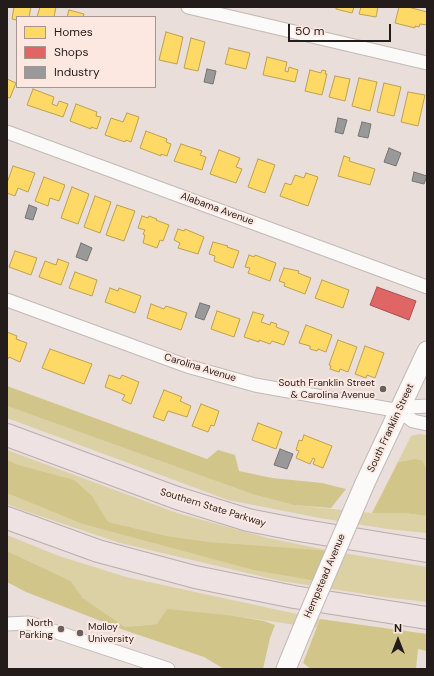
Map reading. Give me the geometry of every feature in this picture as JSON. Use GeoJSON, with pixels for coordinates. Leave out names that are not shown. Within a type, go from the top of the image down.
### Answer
{"type":"FeatureCollection","features":[{"type":"Feature","properties":{"kind":"highway","name":"Southern State Parkway"},"geometry":{"type":"LineString","coordinates":[[7,435],[177,498],[248,520],[305,532],[427,551]]}},
{"type":"Feature","properties":{"kind":"highway"},"geometry":{"type":"LineString","coordinates":[[7,518],[98,551],[195,577],[294,597],[427,618]]}},
{"type":"Feature","properties":{"kind":"main road","name":"South Franklin Street"},"geometry":{"type":"LineString","coordinates":[[365,483],[427,351]]}},
{"type":"Feature","properties":{"kind":"main road","name":"Hempstead Avenue"},"geometry":{"type":"LineString","coordinates":[[286,669],[365,483]]}},
{"type":"Feature","properties":{"kind":"street"},"geometry":{"type":"LineString","coordinates":[[188,7],[219,10],[427,63]]}},
{"type":"Feature","properties":{"kind":"street","name":"Alabama Avenue"},"geometry":{"type":"LineString","coordinates":[[7,132],[427,287]]}},
{"type":"Feature","properties":{"kind":"street","name":"Carolina Avenue"},"geometry":{"type":"LineString","coordinates":[[7,300],[187,366],[255,385],[400,411]]}},
{"type":"Feature","properties":{"kind":"street"},"geometry":{"type":"LineString","coordinates":[[400,411],[409,407],[427,406]]}},
{"type":"Feature","properties":{"kind":"street"},"geometry":{"type":"LineString","coordinates":[[400,411],[413,420],[427,424]]}},
{"type":"Feature","properties":{"kind":"street"},"geometry":{"type":"LineString","coordinates":[[7,624],[29,623],[168,669]]}},
{"type":"Feature","properties":{"kind":"shaded area"},"geometry":{"type":"Polygon","coordinates":[[[7,386],[207,459],[218,450],[235,455],[239,471],[272,478],[322,483],[346,489],[331,508],[294,505],[255,495],[7,406],[7,386]]]}},
{"type":"Feature","properties":{"kind":"shaded area"},"geometry":{"type":"Polygon","coordinates":[[[7,406],[255,495],[294,505],[372,513],[404,513],[427,516],[427,533],[387,529],[320,518],[228,500],[7,418],[7,406]]]}},
{"type":"Feature","properties":{"kind":"shaded area"},"geometry":{"type":"Polygon","coordinates":[[[419,434],[427,435],[427,469],[422,460],[414,459],[398,462],[411,436],[419,434]]]}},
{"type":"Feature","properties":{"kind":"shaded area"},"geometry":{"type":"Polygon","coordinates":[[[7,450],[177,513],[268,538],[331,551],[427,567],[427,602],[281,581],[120,543],[19,509],[7,504],[7,450]]]}},
{"type":"Feature","properties":{"kind":"shaded area"},"geometry":{"type":"Polygon","coordinates":[[[415,459],[422,460],[427,469],[427,516],[404,513],[372,513],[398,462],[415,459]]]}},
{"type":"Feature","properties":{"kind":"shaded area"},"geometry":{"type":"Polygon","coordinates":[[[7,460],[18,465],[74,480],[92,496],[108,522],[166,536],[208,542],[331,551],[317,581],[254,570],[83,524],[7,493],[7,460]]]}},
{"type":"Feature","properties":{"kind":"shaded area"},"geometry":{"type":"Polygon","coordinates":[[[7,535],[59,556],[126,577],[320,619],[316,628],[235,616],[125,627],[83,598],[71,581],[7,551],[7,535]]]}},
{"type":"Feature","properties":{"kind":"shaded area"},"geometry":{"type":"Polygon","coordinates":[[[7,551],[71,581],[83,598],[125,627],[157,624],[167,609],[235,616],[264,621],[275,625],[270,638],[263,669],[224,669],[204,657],[124,630],[26,592],[7,582],[7,551]]]}},
{"type":"Feature","properties":{"kind":"shaded area"},"geometry":{"type":"Polygon","coordinates":[[[320,619],[427,634],[427,651],[418,649],[416,669],[311,669],[303,663],[320,619]]]}},
{"type":"Feature","properties":{"kind":"building: Homes"},"geometry":{"type":"Polygon","coordinates":[[[14,7],[31,7],[29,16],[16,16],[16,20],[12,19],[14,7]]]}},
{"type":"Feature","properties":{"kind":"building: Homes"},"geometry":{"type":"Polygon","coordinates":[[[40,7],[56,7],[54,16],[37,16],[40,7]]]}},
{"type":"Feature","properties":{"kind":"building: Homes"},"geometry":{"type":"Polygon","coordinates":[[[336,7],[354,7],[352,13],[336,9],[336,7]]]}},
{"type":"Feature","properties":{"kind":"building: Homes"},"geometry":{"type":"Polygon","coordinates":[[[361,7],[378,7],[376,17],[359,14],[361,7]]]}},
{"type":"Feature","properties":{"kind":"building: Homes"},"geometry":{"type":"Polygon","coordinates":[[[399,7],[408,7],[427,12],[427,25],[420,24],[419,27],[415,26],[415,28],[395,23],[399,7]]]}},
{"type":"Feature","properties":{"kind":"building: Homes"},"geometry":{"type":"Polygon","coordinates":[[[69,10],[84,14],[83,16],[67,16],[69,10]]]}},
{"type":"Feature","properties":{"kind":"building: Homes"},"geometry":{"type":"Polygon","coordinates":[[[166,32],[183,37],[177,64],[159,60],[166,32]]]}},
{"type":"Feature","properties":{"kind":"building: Homes"},"geometry":{"type":"Polygon","coordinates":[[[191,38],[205,42],[198,71],[184,68],[191,38]]]}},
{"type":"Feature","properties":{"kind":"building: Homes"},"geometry":{"type":"Polygon","coordinates":[[[229,48],[250,53],[246,69],[225,64],[229,48]]]}},
{"type":"Feature","properties":{"kind":"building: Homes"},"geometry":{"type":"Polygon","coordinates":[[[267,57],[287,62],[285,71],[288,72],[289,67],[298,70],[295,82],[263,75],[267,57]]]}},
{"type":"Feature","properties":{"kind":"building: Homes"},"geometry":{"type":"Polygon","coordinates":[[[310,70],[321,73],[322,70],[326,71],[325,74],[327,74],[322,95],[305,91],[310,70]]]}},
{"type":"Feature","properties":{"kind":"building: Homes"},"geometry":{"type":"Polygon","coordinates":[[[335,76],[350,79],[345,101],[329,97],[335,76]]]}},
{"type":"Feature","properties":{"kind":"building: Homes"},"geometry":{"type":"Polygon","coordinates":[[[359,78],[377,82],[370,111],[352,106],[359,78]]]}},
{"type":"Feature","properties":{"kind":"building: Homes"},"geometry":{"type":"Polygon","coordinates":[[[7,79],[16,83],[10,98],[7,97],[7,79]]]}},
{"type":"Feature","properties":{"kind":"building: Homes"},"geometry":{"type":"Polygon","coordinates":[[[384,83],[401,87],[394,116],[377,112],[384,83]]]}},
{"type":"Feature","properties":{"kind":"building: Homes"},"geometry":{"type":"Polygon","coordinates":[[[33,89],[54,97],[52,104],[57,106],[59,101],[68,104],[63,117],[27,105],[33,89]]]}},
{"type":"Feature","properties":{"kind":"building: Homes"},"geometry":{"type":"Polygon","coordinates":[[[408,92],[425,95],[418,126],[401,122],[408,92]]]}},
{"type":"Feature","properties":{"kind":"building: Homes"},"geometry":{"type":"Polygon","coordinates":[[[76,104],[97,112],[96,116],[101,117],[97,129],[91,127],[91,129],[70,121],[76,104]]]}},
{"type":"Feature","properties":{"kind":"building: Homes"},"geometry":{"type":"Polygon","coordinates":[[[127,113],[139,117],[131,142],[126,140],[125,142],[105,135],[111,118],[123,122],[127,113]]]}},
{"type":"Feature","properties":{"kind":"building: Homes"},"geometry":{"type":"Polygon","coordinates":[[[146,131],[167,139],[166,142],[171,144],[167,156],[161,154],[161,156],[140,148],[146,131]]]}},
{"type":"Feature","properties":{"kind":"building: Homes"},"geometry":{"type":"Polygon","coordinates":[[[181,144],[202,151],[200,155],[206,157],[202,170],[174,161],[181,144]]]}},
{"type":"Feature","properties":{"kind":"building: Homes"},"geometry":{"type":"Polygon","coordinates":[[[219,150],[240,158],[236,167],[242,169],[236,183],[210,174],[219,150]]]}},
{"type":"Feature","properties":{"kind":"building: Homes"},"geometry":{"type":"Polygon","coordinates":[[[344,156],[350,158],[349,161],[375,169],[370,185],[338,176],[344,156]]]}},
{"type":"Feature","properties":{"kind":"building: Homes"},"geometry":{"type":"Polygon","coordinates":[[[258,159],[275,165],[265,193],[248,187],[258,159]]]}},
{"type":"Feature","properties":{"kind":"building: Homes"},"geometry":{"type":"Polygon","coordinates":[[[13,166],[35,173],[28,192],[18,188],[15,196],[7,193],[7,183],[13,166]]]}},
{"type":"Feature","properties":{"kind":"building: Homes"},"geometry":{"type":"Polygon","coordinates":[[[306,173],[318,177],[308,206],[280,196],[285,183],[291,185],[295,175],[304,178],[306,173]]]}},
{"type":"Feature","properties":{"kind":"building: Homes"},"geometry":{"type":"Polygon","coordinates":[[[44,177],[65,185],[59,201],[50,198],[48,206],[35,201],[44,177]]]}},
{"type":"Feature","properties":{"kind":"building: Homes"},"geometry":{"type":"Polygon","coordinates":[[[72,187],[89,194],[78,224],[61,218],[72,187]]]}},
{"type":"Feature","properties":{"kind":"building: Homes"},"geometry":{"type":"Polygon","coordinates":[[[95,196],[111,202],[100,233],[84,227],[95,196]]]}},
{"type":"Feature","properties":{"kind":"building: Homes"},"geometry":{"type":"Polygon","coordinates":[[[117,205],[135,211],[124,241],[106,235],[117,205]]]}},
{"type":"Feature","properties":{"kind":"building: Homes"},"geometry":{"type":"Polygon","coordinates":[[[142,216],[148,218],[149,216],[169,225],[163,241],[160,240],[157,248],[143,243],[145,235],[143,234],[145,230],[138,228],[142,216]]]}},
{"type":"Feature","properties":{"kind":"building: Homes"},"geometry":{"type":"Polygon","coordinates":[[[178,229],[184,231],[185,229],[204,237],[198,254],[178,248],[180,243],[174,240],[178,229]]]}},
{"type":"Feature","properties":{"kind":"building: Homes"},"geometry":{"type":"Polygon","coordinates":[[[213,242],[239,251],[233,268],[214,261],[215,256],[209,254],[213,242]]]}},
{"type":"Feature","properties":{"kind":"building: Homes"},"geometry":{"type":"Polygon","coordinates":[[[15,251],[37,258],[31,275],[9,267],[15,251]]]}},
{"type":"Feature","properties":{"kind":"building: Homes"},"geometry":{"type":"Polygon","coordinates":[[[249,255],[254,257],[255,255],[276,263],[270,281],[248,273],[250,268],[245,267],[249,255]]]}},
{"type":"Feature","properties":{"kind":"building: Homes"},"geometry":{"type":"Polygon","coordinates":[[[58,259],[69,263],[61,285],[39,277],[45,261],[56,265],[58,259]]]}},
{"type":"Feature","properties":{"kind":"building: Homes"},"geometry":{"type":"Polygon","coordinates":[[[284,268],[299,271],[298,273],[311,278],[305,294],[284,286],[285,283],[279,281],[284,268]]]}},
{"type":"Feature","properties":{"kind":"building: Homes"},"geometry":{"type":"Polygon","coordinates":[[[75,272],[97,280],[92,296],[69,288],[75,272]]]}},
{"type":"Feature","properties":{"kind":"building: Homes"},"geometry":{"type":"Polygon","coordinates":[[[322,280],[349,290],[343,308],[315,298],[322,280]]]}},
{"type":"Feature","properties":{"kind":"building: Homes"},"geometry":{"type":"Polygon","coordinates":[[[110,288],[118,291],[119,288],[141,296],[135,313],[105,302],[110,288]]]}},
{"type":"Feature","properties":{"kind":"building: Homes"},"geometry":{"type":"Polygon","coordinates":[[[151,304],[164,309],[166,306],[187,313],[181,330],[147,318],[151,304]]]}},
{"type":"Feature","properties":{"kind":"building: Homes"},"geometry":{"type":"Polygon","coordinates":[[[217,311],[240,319],[234,337],[211,329],[217,311]]]}},
{"type":"Feature","properties":{"kind":"building: Homes"},"geometry":{"type":"Polygon","coordinates":[[[253,312],[264,315],[261,322],[270,325],[271,322],[277,324],[276,327],[289,332],[284,345],[272,341],[270,344],[259,340],[259,342],[244,337],[253,312]]]}},
{"type":"Feature","properties":{"kind":"building: Homes"},"geometry":{"type":"Polygon","coordinates":[[[306,325],[332,335],[326,352],[318,349],[317,351],[310,349],[310,346],[299,343],[306,325]]]}},
{"type":"Feature","properties":{"kind":"building: Homes"},"geometry":{"type":"Polygon","coordinates":[[[7,332],[17,336],[16,339],[27,343],[20,362],[9,357],[7,360],[7,332]]]}},
{"type":"Feature","properties":{"kind":"building: Homes"},"geometry":{"type":"Polygon","coordinates":[[[338,340],[357,347],[348,372],[340,369],[339,372],[330,369],[331,366],[329,365],[338,340]]]}},
{"type":"Feature","properties":{"kind":"building: Homes"},"geometry":{"type":"Polygon","coordinates":[[[365,346],[384,353],[375,378],[367,375],[366,378],[355,374],[365,346]]]}},
{"type":"Feature","properties":{"kind":"building: Homes"},"geometry":{"type":"Polygon","coordinates":[[[50,349],[92,364],[84,384],[42,368],[50,349]]]}},
{"type":"Feature","properties":{"kind":"building: Homes"},"geometry":{"type":"Polygon","coordinates":[[[109,375],[120,379],[122,375],[139,382],[131,404],[122,400],[125,395],[105,387],[109,375]]]}},
{"type":"Feature","properties":{"kind":"building: Homes"},"geometry":{"type":"Polygon","coordinates":[[[164,390],[182,397],[180,401],[191,406],[187,417],[168,411],[164,421],[153,417],[164,390]]]}},
{"type":"Feature","properties":{"kind":"building: Homes"},"geometry":{"type":"Polygon","coordinates":[[[201,404],[219,411],[214,426],[211,425],[208,432],[192,426],[201,404]]]}},
{"type":"Feature","properties":{"kind":"building: Homes"},"geometry":{"type":"Polygon","coordinates":[[[258,423],[282,432],[276,449],[252,440],[258,423]]]}},
{"type":"Feature","properties":{"kind":"building: Homes"},"geometry":{"type":"Polygon","coordinates":[[[304,435],[332,446],[323,468],[313,464],[315,459],[313,458],[310,464],[296,458],[299,451],[296,450],[299,440],[302,441],[304,435]]]}},
{"type":"Feature","properties":{"kind":"building: Shops"},"geometry":{"type":"Polygon","coordinates":[[[377,287],[416,301],[409,320],[370,305],[377,287]]]}},
{"type":"Feature","properties":{"kind":"building: Industry"},"geometry":{"type":"Polygon","coordinates":[[[207,69],[216,71],[213,84],[204,82],[207,69]]]}},
{"type":"Feature","properties":{"kind":"building: Industry"},"geometry":{"type":"Polygon","coordinates":[[[338,118],[347,120],[343,134],[335,132],[338,118]]]}},
{"type":"Feature","properties":{"kind":"building: Industry"},"geometry":{"type":"Polygon","coordinates":[[[362,122],[371,124],[368,138],[358,136],[362,122]]]}},
{"type":"Feature","properties":{"kind":"building: Industry"},"geometry":{"type":"Polygon","coordinates":[[[389,148],[401,153],[396,166],[384,162],[389,148]]]}},
{"type":"Feature","properties":{"kind":"building: Industry"},"geometry":{"type":"Polygon","coordinates":[[[414,172],[427,176],[424,184],[412,181],[414,172]]]}},
{"type":"Feature","properties":{"kind":"building: Industry"},"geometry":{"type":"Polygon","coordinates":[[[29,205],[37,208],[33,220],[25,218],[29,205]]]}},
{"type":"Feature","properties":{"kind":"building: Industry"},"geometry":{"type":"Polygon","coordinates":[[[81,243],[92,248],[87,261],[76,257],[81,243]]]}},
{"type":"Feature","properties":{"kind":"building: Industry"},"geometry":{"type":"Polygon","coordinates":[[[200,303],[210,306],[204,320],[195,317],[200,303]]]}},
{"type":"Feature","properties":{"kind":"building: Industry"},"geometry":{"type":"Polygon","coordinates":[[[280,449],[293,454],[287,469],[274,465],[280,449]]]}},
{"type":"Feature","properties":{"kind":"place","name":"South Franklin Street & Carolina Avenue"},"geometry":{"type":"Point","coordinates":[383,389]}},
{"type":"Feature","properties":{"kind":"place","name":"North Parking"},"geometry":{"type":"Point","coordinates":[61,629]}},
{"type":"Feature","properties":{"kind":"place","name":"Molloy University"},"geometry":{"type":"Point","coordinates":[80,633]}}]}
